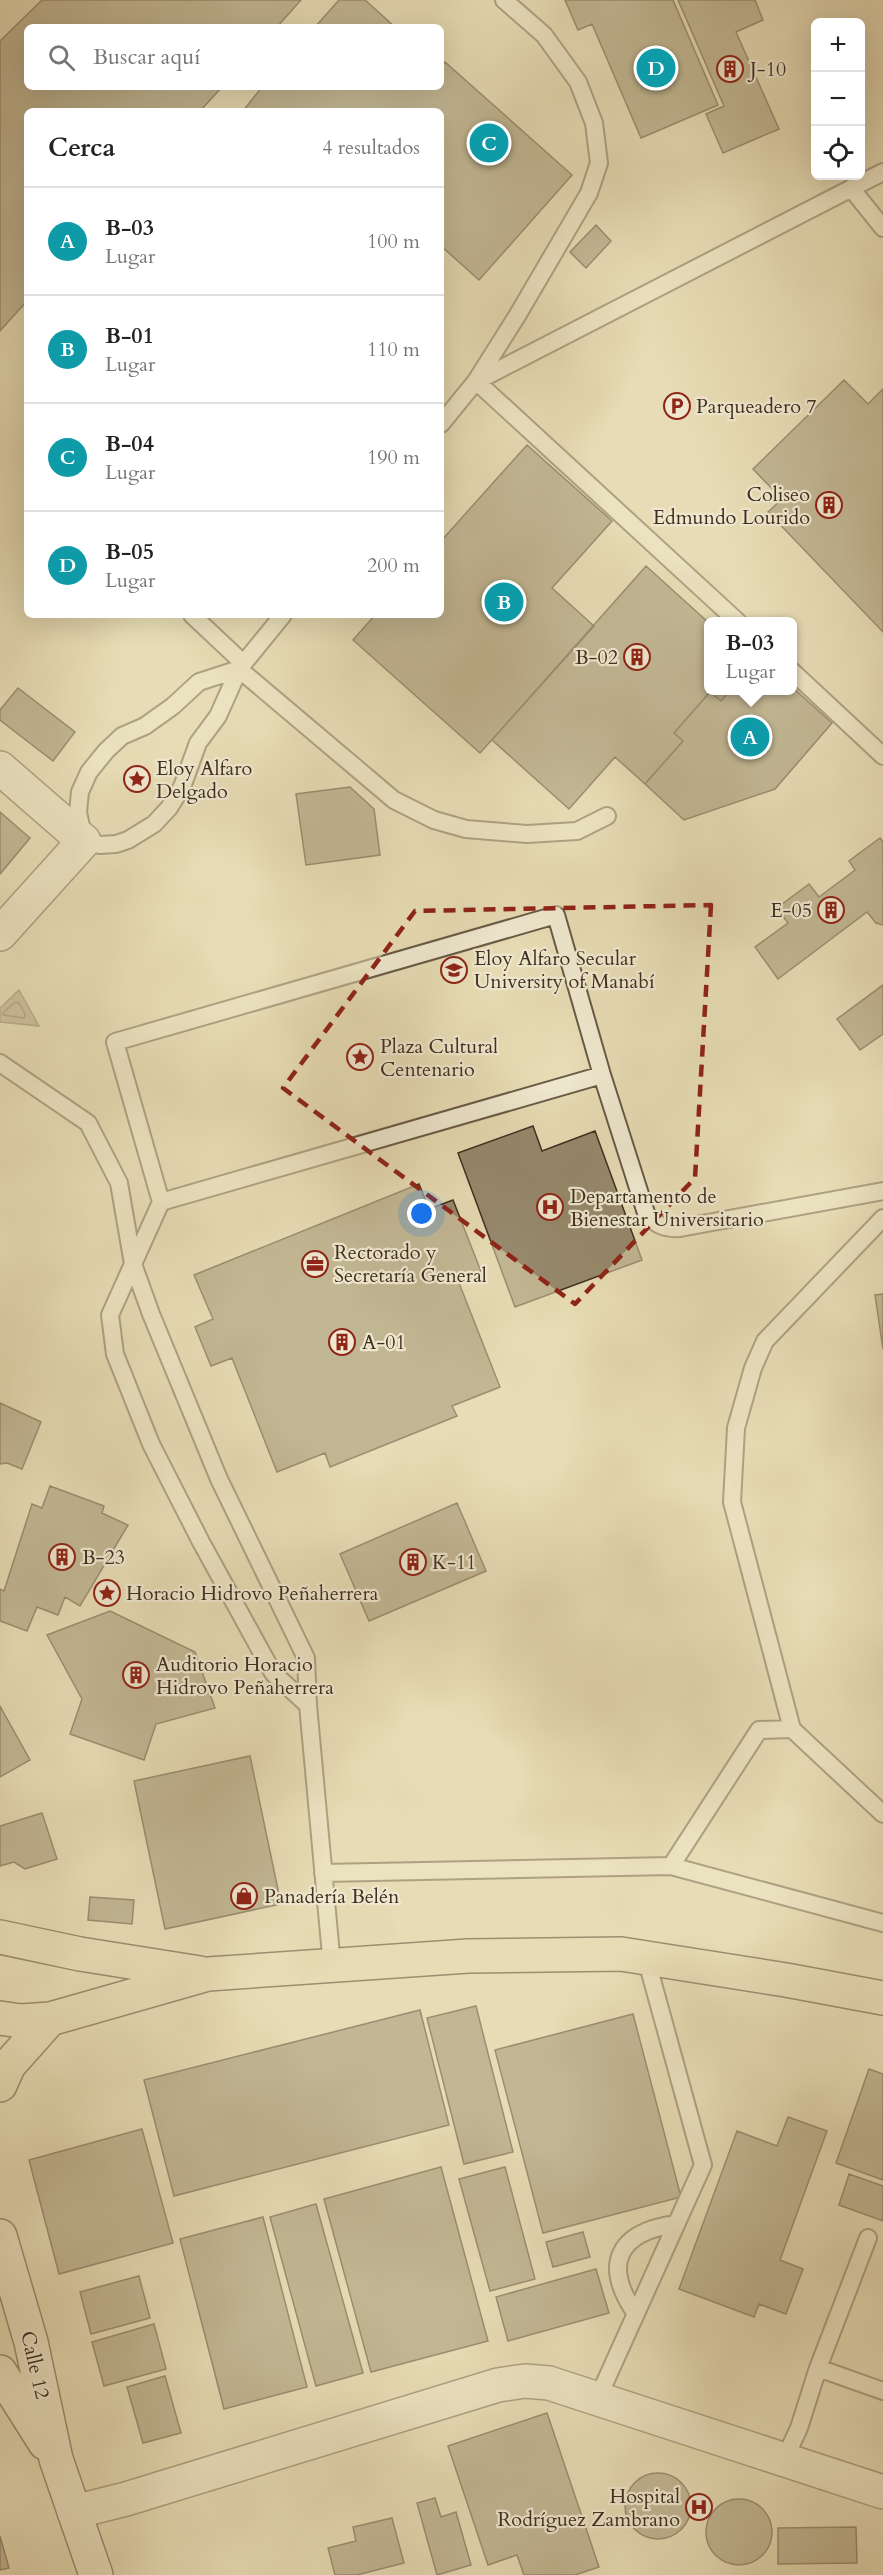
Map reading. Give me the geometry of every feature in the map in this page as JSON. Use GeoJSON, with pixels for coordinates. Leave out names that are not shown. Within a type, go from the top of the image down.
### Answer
{"type":"FeatureCollection","features":[{"type":"Feature","properties":{"kind":"main road"},"geometry":{"type":"LineString","coordinates":[[0,1937],[80,1954],[208,1974]]}},
{"type":"Feature","properties":{"kind":"main road"},"geometry":{"type":"LineString","coordinates":[[0,2018],[21,2021],[50,2019],[208,1974],[468,1956],[621,1954],[883,1998]]}},
{"type":"Feature","properties":{"kind":"main road"},"geometry":{"type":"LineString","coordinates":[[0,2085],[9,2065],[50,2019]]}},
{"type":"Feature","properties":{"kind":"street"},"geometry":{"type":"LineString","coordinates":[[0,768],[84,841],[0,934]]}},
{"type":"Feature","properties":{"kind":"street","name":"Calle 12"},"geometry":{"type":"LineString","coordinates":[[0,2236],[31,2342],[56,2460],[96,2575]]}},
{"type":"Feature","properties":{"kind":"street","name":"Calle 12"},"geometry":{"type":"LineString","coordinates":[[0,2372],[56,2460]]}},
{"type":"Feature","properties":{"kind":"street"},"geometry":{"type":"LineString","coordinates":[[74,2512],[498,2385],[525,2381],[549,2383],[883,2492]]}},
{"type":"Feature","properties":{"kind":"lane"},"geometry":{"type":"LineString","coordinates":[[444,420],[476,381],[589,193],[599,163],[594,123],[578,82],[544,35],[504,0]]}},
{"type":"Feature","properties":{"kind":"lane"},"geometry":{"type":"LineString","coordinates":[[476,381],[883,172]]}},
{"type":"Feature","properties":{"kind":"lane"},"geometry":{"type":"LineString","coordinates":[[851,188],[883,228]]}},
{"type":"Feature","properties":{"kind":"lane"},"geometry":{"type":"LineString","coordinates":[[476,381],[734,617]]}},
{"type":"Feature","properties":{"kind":"lane"},"geometry":{"type":"LineString","coordinates":[[195,618],[241,666],[394,800],[434,820],[466,830],[527,834],[577,831],[607,816]]}},
{"type":"Feature","properties":{"kind":"lane"},"geometry":{"type":"LineString","coordinates":[[241,666],[199,682],[173,706],[145,726],[122,736],[106,751],[89,772],[80,792],[78,812],[84,841],[100,845],[116,844],[128,840],[154,824],[169,808],[182,787],[198,743],[218,716],[241,666],[281,618]]}},
{"type":"Feature","properties":{"kind":"lane"},"geometry":{"type":"LineString","coordinates":[[797,675],[882,750]]}},
{"type":"Feature","properties":{"kind":"lane"},"geometry":{"type":"LineString","coordinates":[[308,1705],[273,1673],[256,1643],[151,1444],[115,1354],[110,1315],[160,1203],[115,1042],[556,915],[602,1075],[646,1213],[652,1221],[661,1226],[680,1228],[883,1191]]}},
{"type":"Feature","properties":{"kind":"lane"},"geometry":{"type":"LineString","coordinates":[[0,1063],[88,1124],[119,1183],[133,1264],[151,1314],[219,1479],[306,1658],[308,1705],[332,1966]]}},
{"type":"Feature","properties":{"kind":"lane"},"geometry":{"type":"LineString","coordinates":[[160,1203],[602,1075]]}},
{"type":"Feature","properties":{"kind":"lane"},"geometry":{"type":"LineString","coordinates":[[883,1218],[765,1341],[753,1368],[736,1428],[732,1502],[792,1729],[883,1814]]}},
{"type":"Feature","properties":{"kind":"lane"},"geometry":{"type":"LineString","coordinates":[[671,1866],[759,1730],[792,1729]]}},
{"type":"Feature","properties":{"kind":"lane"},"geometry":{"type":"LineString","coordinates":[[323,1873],[671,1866],[883,1923]]}},
{"type":"Feature","properties":{"kind":"lane"},"geometry":{"type":"LineString","coordinates":[[597,2400],[703,2165],[646,1958]]}},
{"type":"Feature","properties":{"kind":"lane"},"geometry":{"type":"LineString","coordinates":[[636,2314],[619,2285],[617,2269],[621,2254],[630,2240],[643,2231],[676,2224]]}},
{"type":"Feature","properties":{"kind":"lane"},"geometry":{"type":"LineString","coordinates":[[784,2460],[799,2428],[818,2368],[868,2238]]}},
{"type":"Feature","properties":{"kind":"lane"},"geometry":{"type":"LineString","coordinates":[[818,2368],[883,2391]]}},
{"type":"Feature","properties":{"kind":"highlighted area"},"geometry":{"type":"Polygon","coordinates":[[[711,905],[695,1178],[575,1304],[283,1088],[415,911],[711,905]]]}},
{"type":"Feature","properties":{"kind":"water"},"geometry":{"type":"Polygon","coordinates":[[[19,990],[39,1026],[0,1022],[0,1008],[19,990]]]}},
{"type":"Feature","properties":{"kind":"building"},"geometry":{"type":"Polygon","coordinates":[[[42,0],[301,0],[280,24],[24,24],[24,90],[219,90],[203,108],[24,108],[24,304],[0,331],[0,41],[42,0]]]}},
{"type":"Feature","properties":{"kind":"building"},"geometry":{"type":"Polygon","coordinates":[[[339,0],[365,0],[392,24],[318,24],[339,0]]]}},
{"type":"Feature","properties":{"kind":"building"},"geometry":{"type":"Polygon","coordinates":[[[565,0],[673,0],[718,105],[641,138],[592,24],[578,30],[565,0]]]}},
{"type":"Feature","properties":{"kind":"building","name":"J-10"},"geometry":{"type":"Polygon","coordinates":[[[678,0],[755,0],[763,20],[736,32],[779,129],[723,153],[706,114],[724,106],[678,0]]]}},
{"type":"Feature","properties":{"kind":"building"},"geometry":{"type":"Polygon","coordinates":[[[444,63],[572,175],[479,280],[444,249],[444,108],[245,108],[260,90],[444,90],[444,63]]]}},
{"type":"Feature","properties":{"kind":"building"},"geometry":{"type":"Polygon","coordinates":[[[596,225],[611,241],[586,268],[570,252],[596,225]]]}},
{"type":"Feature","properties":{"kind":"building","name":"Coliseo Edmundo Lourido"},"geometry":{"type":"Polygon","coordinates":[[[844,380],[868,404],[883,389],[883,632],[768,512],[782,499],[753,469],[844,380]]]}},
{"type":"Feature","properties":{"kind":"building"},"geometry":{"type":"Polygon","coordinates":[[[527,445],[612,521],[552,588],[594,626],[480,753],[353,640],[372,618],[444,618],[444,538],[527,445]]]}},
{"type":"Feature","properties":{"kind":"building","name":"B-02"},"geometry":{"type":"Polygon","coordinates":[[[646,566],[704,618],[704,695],[707,695],[674,733],[683,741],[645,784],[615,757],[569,809],[492,740],[646,566]]]}},
{"type":"Feature","properties":{"kind":"building"},"geometry":{"type":"Polygon","coordinates":[[[18,688],[75,732],[53,761],[0,720],[0,710],[18,688]]]}},
{"type":"Feature","properties":{"kind":"building"},"geometry":{"type":"Polygon","coordinates":[[[797,692],[832,723],[775,789],[684,820],[645,784],[683,741],[674,733],[707,695],[714,695],[721,701],[726,695],[797,695],[797,692]]]}},
{"type":"Feature","properties":{"kind":"building","name":"B-02"},"geometry":{"type":"Polygon","coordinates":[[[714,695],[726,695],[721,701],[714,695]]]}},
{"type":"Feature","properties":{"kind":"building"},"geometry":{"type":"Polygon","coordinates":[[[350,787],[374,809],[380,855],[306,865],[296,794],[350,787]]]}},
{"type":"Feature","properties":{"kind":"building"},"geometry":{"type":"Polygon","coordinates":[[[0,812],[30,838],[0,874],[0,812]]]}},
{"type":"Feature","properties":{"kind":"building","name":"E-05"},"geometry":{"type":"Polygon","coordinates":[[[880,838],[883,842],[883,925],[876,923],[867,912],[778,979],[755,947],[788,923],[777,908],[809,884],[819,897],[855,870],[849,861],[880,838]]]}},
{"type":"Feature","properties":{"kind":"building"},"geometry":{"type":"Polygon","coordinates":[[[883,985],[883,1034],[860,1050],[837,1019],[883,985]]]}},
{"type":"Feature","properties":{"kind":"building","name":"Departamento de Bienestar Universitario"},"geometry":{"type":"Polygon","coordinates":[[[533,1126],[542,1151],[595,1131],[642,1260],[515,1307],[458,1153],[533,1126]]]}},
{"type":"Feature","properties":{"kind":"building","name":"A-01"},"geometry":{"type":"Polygon","coordinates":[[[419,1184],[429,1209],[453,1200],[482,1274],[459,1283],[500,1387],[452,1406],[457,1416],[330,1467],[325,1453],[277,1472],[232,1358],[211,1366],[195,1327],[213,1319],[194,1275],[419,1184]]]}},
{"type":"Feature","properties":{"kind":"building"},"geometry":{"type":"Polygon","coordinates":[[[883,1294],[883,1349],[875,1295],[883,1294]]]}},
{"type":"Feature","properties":{"kind":"building"},"geometry":{"type":"Polygon","coordinates":[[[0,1403],[41,1422],[22,1469],[7,1463],[0,1464],[0,1403]]]}},
{"type":"Feature","properties":{"kind":"building","name":"B-23"},"geometry":{"type":"Polygon","coordinates":[[[50,1486],[104,1506],[102,1513],[128,1525],[80,1606],[65,1597],[58,1615],[37,1607],[27,1631],[0,1621],[0,1589],[4,1591],[32,1504],[42,1508],[50,1486]]]}},
{"type":"Feature","properties":{"kind":"building","name":"K-11"},"geometry":{"type":"Polygon","coordinates":[[[457,1503],[486,1571],[369,1621],[340,1554],[457,1503]]]}},
{"type":"Feature","properties":{"kind":"building","name":"Auditorio Horacio Hidrovo Peñaherrera"},"geometry":{"type":"Polygon","coordinates":[[[110,1611],[195,1652],[215,1708],[156,1724],[144,1760],[70,1734],[82,1699],[47,1635],[110,1611]]]}},
{"type":"Feature","properties":{"kind":"building"},"geometry":{"type":"Polygon","coordinates":[[[0,1706],[30,1760],[0,1777],[0,1706]]]}},
{"type":"Feature","properties":{"kind":"building"},"geometry":{"type":"Polygon","coordinates":[[[250,1756],[281,1904],[165,1929],[134,1781],[250,1756]]]}},
{"type":"Feature","properties":{"kind":"building"},"geometry":{"type":"Polygon","coordinates":[[[42,1813],[57,1859],[25,1869],[14,1862],[0,1866],[0,1826],[42,1813]]]}},
{"type":"Feature","properties":{"kind":"building"},"geometry":{"type":"Polygon","coordinates":[[[90,1897],[134,1900],[132,1924],[88,1920],[90,1897]]]}},
{"type":"Feature","properties":{"kind":"building"},"geometry":{"type":"Polygon","coordinates":[[[476,2006],[513,2152],[464,2164],[427,2018],[476,2006]]]}},
{"type":"Feature","properties":{"kind":"building"},"geometry":{"type":"Polygon","coordinates":[[[420,2010],[449,2125],[174,2196],[144,2080],[420,2010]]]}},
{"type":"Feature","properties":{"kind":"building"},"geometry":{"type":"Polygon","coordinates":[[[633,2014],[681,2197],[543,2233],[495,2050],[633,2014]]]}},
{"type":"Feature","properties":{"kind":"building"},"geometry":{"type":"Polygon","coordinates":[[[869,2069],[883,2074],[883,2180],[836,2163],[869,2069]]]}},
{"type":"Feature","properties":{"kind":"building"},"geometry":{"type":"Polygon","coordinates":[[[788,2117],[827,2131],[780,2260],[803,2269],[786,2314],[759,2304],[754,2317],[679,2289],[737,2131],[777,2146],[788,2117]]]}},
{"type":"Feature","properties":{"kind":"building"},"geometry":{"type":"Polygon","coordinates":[[[142,2129],[173,2243],[59,2274],[29,2160],[142,2129]]]}},
{"type":"Feature","properties":{"kind":"building"},"geometry":{"type":"Polygon","coordinates":[[[441,2167],[488,2341],[371,2372],[324,2199],[441,2167]]]}},
{"type":"Feature","properties":{"kind":"building"},"geometry":{"type":"Polygon","coordinates":[[[505,2167],[535,2279],[490,2291],[459,2179],[505,2167]]]}},
{"type":"Feature","properties":{"kind":"building"},"geometry":{"type":"Polygon","coordinates":[[[849,2174],[883,2186],[883,2221],[839,2205],[849,2174]]]}},
{"type":"Feature","properties":{"kind":"building"},"geometry":{"type":"Polygon","coordinates":[[[316,2204],[363,2373],[316,2386],[270,2217],[316,2204]]]}},
{"type":"Feature","properties":{"kind":"building"},"geometry":{"type":"Polygon","coordinates":[[[263,2217],[307,2387],[224,2409],[180,2239],[263,2217]]]}},
{"type":"Feature","properties":{"kind":"building"},"geometry":{"type":"Polygon","coordinates":[[[583,2232],[590,2257],[553,2267],[546,2242],[583,2232]]]}},
{"type":"Feature","properties":{"kind":"building"},"geometry":{"type":"Polygon","coordinates":[[[596,2269],[609,2313],[508,2341],[496,2297],[596,2269]]]}},
{"type":"Feature","properties":{"kind":"building"},"geometry":{"type":"Polygon","coordinates":[[[139,2276],[150,2318],[91,2334],[80,2292],[139,2276]]]}},
{"type":"Feature","properties":{"kind":"building"},"geometry":{"type":"Polygon","coordinates":[[[154,2324],[166,2369],[104,2386],[92,2342],[154,2324]]]}},
{"type":"Feature","properties":{"kind":"building"},"geometry":{"type":"Polygon","coordinates":[[[165,2376],[181,2433],[143,2443],[127,2387],[165,2376]]]}},
{"type":"Feature","properties":{"kind":"building"},"geometry":{"type":"Polygon","coordinates":[[[547,2413],[599,2567],[575,2575],[524,2575],[517,2555],[488,2565],[448,2446],[547,2413]]]}},
{"type":"Feature","properties":{"kind":"building"},"geometry":{"type":"Polygon","coordinates":[[[658,2473],[671,2476],[681,2483],[688,2493],[691,2506],[688,2519],[681,2529],[671,2536],[658,2539],[645,2536],[635,2529],[628,2519],[625,2506],[628,2493],[635,2483],[645,2476],[658,2473]]]}},
{"type":"Feature","properties":{"kind":"building"},"geometry":{"type":"Polygon","coordinates":[[[435,2498],[441,2517],[456,2512],[471,2565],[437,2575],[417,2503],[435,2498]]]}},
{"type":"Feature","properties":{"kind":"building"},"geometry":{"type":"Polygon","coordinates":[[[739,2499],[752,2502],[762,2509],[769,2519],[772,2532],[769,2545],[762,2555],[752,2562],[739,2565],[726,2562],[716,2555],[709,2545],[706,2532],[709,2519],[716,2509],[726,2502],[739,2499]]]}},
{"type":"Feature","properties":{"kind":"building"},"geometry":{"type":"Polygon","coordinates":[[[392,2518],[404,2563],[357,2575],[335,2575],[328,2548],[356,2541],[353,2527],[392,2518]]]}},
{"type":"Feature","properties":{"kind":"building"},"geometry":{"type":"Polygon","coordinates":[[[856,2527],[857,2563],[778,2564],[778,2528],[856,2527]]]}},
{"type":"Feature","properties":{"kind":"building"},"geometry":{"type":"Polygon","coordinates":[[[0,2536],[9,2568],[0,2570],[0,2536]]]}},
{"type":"Feature","properties":{"kind":"place","name":"B-05"},"geometry":{"type":"Point","coordinates":[656,68]}},
{"type":"Feature","properties":{"kind":"place","name":"J-10"},"geometry":{"type":"Point","coordinates":[730,69]}},
{"type":"Feature","properties":{"kind":"place","name":"B-04"},"geometry":{"type":"Point","coordinates":[489,143]}},
{"type":"Feature","properties":{"kind":"place","name":"Parqueadero 7"},"geometry":{"type":"Point","coordinates":[677,406]}},
{"type":"Feature","properties":{"kind":"place","name":"Coliseo Edmundo Lourido"},"geometry":{"type":"Point","coordinates":[829,505]}},
{"type":"Feature","properties":{"kind":"place","name":"B-01"},"geometry":{"type":"Point","coordinates":[504,602]}},
{"type":"Feature","properties":{"kind":"place","name":"B-02"},"geometry":{"type":"Point","coordinates":[637,657]}},
{"type":"Feature","properties":{"kind":"place","name":"B-03"},"geometry":{"type":"Point","coordinates":[750,737]}},
{"type":"Feature","properties":{"kind":"place","name":"Eloy Alfaro Delgado"},"geometry":{"type":"Point","coordinates":[137,779]}},
{"type":"Feature","properties":{"kind":"place","name":"E-05"},"geometry":{"type":"Point","coordinates":[831,910]}},
{"type":"Feature","properties":{"kind":"place","name":"Eloy Alfaro Secular University of Manabí"},"geometry":{"type":"Point","coordinates":[454,970]}},
{"type":"Feature","properties":{"kind":"place","name":"Plaza Cultural Centenario"},"geometry":{"type":"Point","coordinates":[360,1057]}},
{"type":"Feature","properties":{"kind":"place","name":"Departamento de Bienestar Universitario"},"geometry":{"type":"Point","coordinates":[550,1207]}},
{"type":"Feature","properties":{"kind":"place","name":"Rectorado y Secretaría General"},"geometry":{"type":"Point","coordinates":[315,1264]}},
{"type":"Feature","properties":{"kind":"place","name":"A-01"},"geometry":{"type":"Point","coordinates":[342,1342]}},
{"type":"Feature","properties":{"kind":"place","name":"B-23"},"geometry":{"type":"Point","coordinates":[62,1557]}},
{"type":"Feature","properties":{"kind":"place","name":"K-11"},"geometry":{"type":"Point","coordinates":[413,1562]}},
{"type":"Feature","properties":{"kind":"place","name":"Horacio Hidrovo Peñaherrera"},"geometry":{"type":"Point","coordinates":[107,1593]}},
{"type":"Feature","properties":{"kind":"place","name":"Auditorio Horacio Hidrovo Peñaherrera"},"geometry":{"type":"Point","coordinates":[136,1675]}},
{"type":"Feature","properties":{"kind":"place","name":"Panadería Belén"},"geometry":{"type":"Point","coordinates":[244,1896]}},
{"type":"Feature","properties":{"kind":"place","name":"Hospital Rodríguez Zambrano"},"geometry":{"type":"Point","coordinates":[699,2507]}}]}
